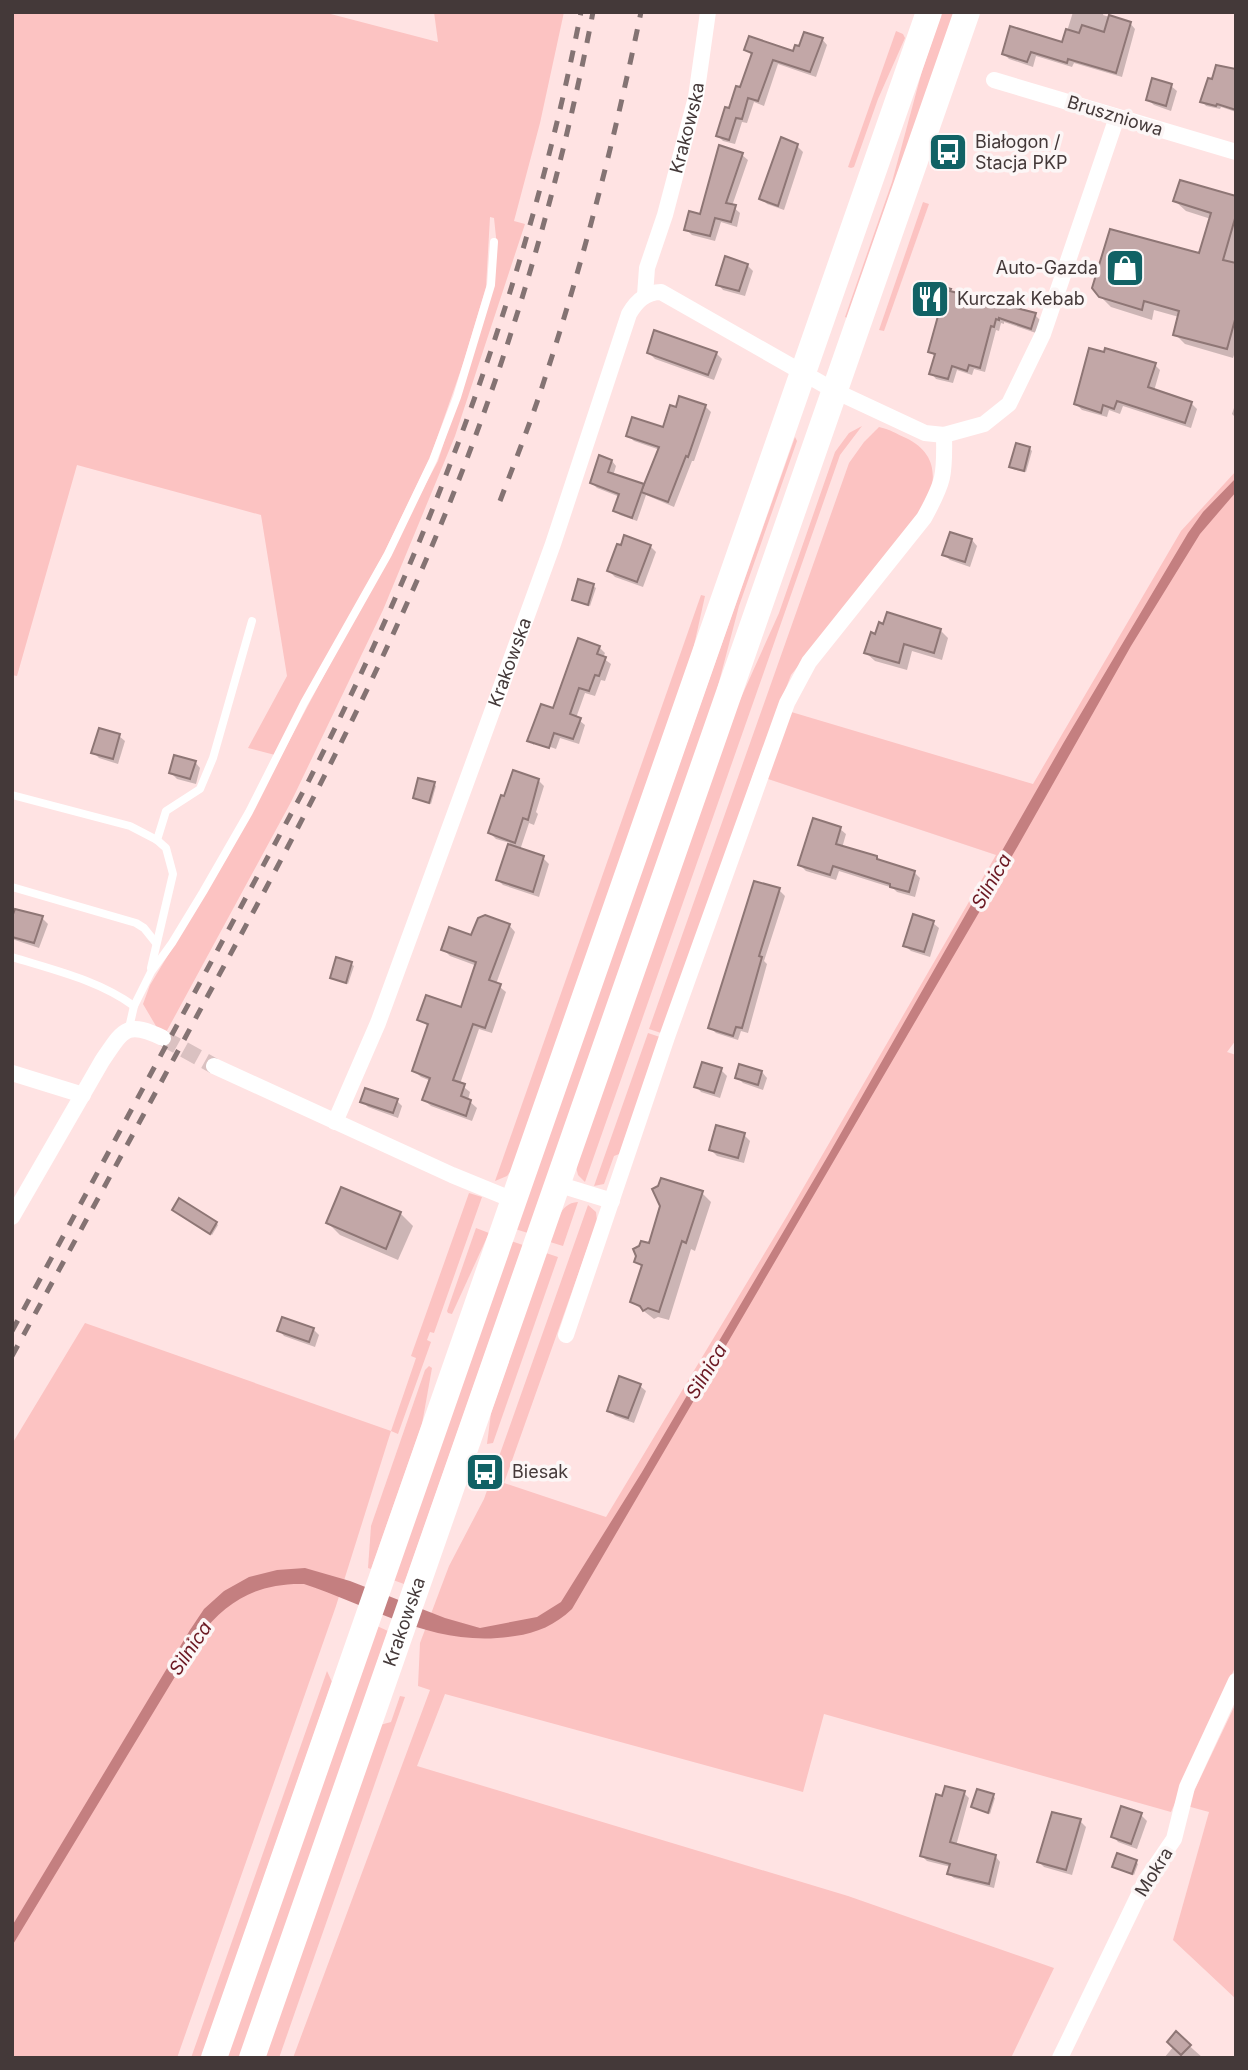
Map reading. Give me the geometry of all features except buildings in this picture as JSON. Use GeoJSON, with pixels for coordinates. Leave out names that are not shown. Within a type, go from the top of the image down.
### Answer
{"type":"FeatureCollection","features":[{"type":"Feature","properties":{"kind":"main road","name":"Krakowska"},"geometry":{"type":"LineString","coordinates":[[214,2058],[929,12]]}},
{"type":"Feature","properties":{"kind":"main road","name":"Krakowska"},"geometry":{"type":"LineString","coordinates":[[252,2058],[968,12]]}},
{"type":"Feature","properties":{"kind":"street","name":"Krakowska"},"geometry":{"type":"LineString","coordinates":[[335,1122],[378,1023],[486,729],[553,544],[629,314],[645,295],[648,268],[696,97],[708,12]]}},
{"type":"Feature","properties":{"kind":"street","name":"Bruszniowa"},"geometry":{"type":"LineString","coordinates":[[994,80],[1236,152]]}},
{"type":"Feature","properties":{"kind":"street"},"geometry":{"type":"LineString","coordinates":[[645,295],[661,292],[835,391],[925,433],[944,435],[984,424],[1009,404],[1043,334],[1117,117]]}},
{"type":"Feature","properties":{"kind":"street"},"geometry":{"type":"LineString","coordinates":[[566,1335],[671,1024],[787,703],[809,662],[924,518],[938,494],[945,472],[944,435]]}},
{"type":"Feature","properties":{"kind":"street"},"geometry":{"type":"LineString","coordinates":[[12,1217],[119,1036],[129,1028],[142,1029],[163,1038]]}},
{"type":"Feature","properties":{"kind":"street"},"geometry":{"type":"LineString","coordinates":[[214,1066],[452,1175],[513,1200]]}},
{"type":"Feature","properties":{"kind":"street"},"geometry":{"type":"LineString","coordinates":[[12,1073],[83,1095]]}},
{"type":"Feature","properties":{"kind":"street"},"geometry":{"type":"LineString","coordinates":[[557,1184],[612,1201]]}},
{"type":"Feature","properties":{"kind":"street","name":"Mokra"},"geometry":{"type":"LineString","coordinates":[[1060,2058],[1140,1892],[1174,1839],[1187,1787],[1236,1681]]}},
{"type":"Feature","properties":{"kind":"lane"},"geometry":{"type":"LineString","coordinates":[[129,1028],[134,1006],[150,972],[172,943],[248,812],[316,681],[388,554],[433,460],[457,397],[491,285],[494,242]]}},
{"type":"Feature","properties":{"kind":"lane"},"geometry":{"type":"LineString","coordinates":[[157,840],[166,811],[200,789],[213,758],[252,621]]}},
{"type":"Feature","properties":{"kind":"lane"},"geometry":{"type":"LineString","coordinates":[[12,795],[130,826],[157,840],[166,848],[173,874],[150,972]]}},
{"type":"Feature","properties":{"kind":"lane"},"geometry":{"type":"LineString","coordinates":[[12,887],[136,923],[144,928],[156,943]]}},
{"type":"Feature","properties":{"kind":"lane"},"geometry":{"type":"LineString","coordinates":[[12,957],[96,984],[134,1006]]}},
{"type":"Feature","properties":{"kind":"shaded area"},"geometry":{"type":"Polygon","coordinates":[[[12,12],[323,12],[438,42],[434,12],[564,12],[540,123],[514,221],[525,224],[455,436],[383,610],[291,802],[163,1038],[143,1004],[150,985],[228,856],[438,461],[494,286],[494,218],[490,217],[486,287],[464,361],[430,458],[384,553],[275,755],[248,748],[287,676],[261,515],[77,465],[17,676],[12,675],[12,12]]]}},
{"type":"Feature","properties":{"kind":"shaded area"},"geometry":{"type":"Polygon","coordinates":[[[942,12],[957,12],[849,319],[845,317],[892,182],[922,71],[942,12]]]}},
{"type":"Feature","properties":{"kind":"shaded area"},"geometry":{"type":"Polygon","coordinates":[[[896,31],[905,38],[878,99],[854,167],[848,167],[896,31]]]}},
{"type":"Feature","properties":{"kind":"shaded area"},"geometry":{"type":"Polygon","coordinates":[[[923,202],[929,204],[884,331],[879,330],[923,202]]]}},
{"type":"Feature","properties":{"kind":"shaded area"},"geometry":{"type":"Polygon","coordinates":[[[862,426],[840,455],[585,1182],[578,1175],[576,1167],[735,711],[779,613],[835,452],[849,433],[862,426]]]}},
{"type":"Feature","properties":{"kind":"shaded area"},"geometry":{"type":"Polygon","coordinates":[[[879,427],[906,438],[928,456],[933,472],[929,501],[791,675],[754,772],[664,1034],[649,1029],[849,463],[879,427]]]}},
{"type":"Feature","properties":{"kind":"shaded area"},"geometry":{"type":"Polygon","coordinates":[[[795,437],[797,441],[739,606],[714,701],[528,1233],[515,1229],[795,437]]]}},
{"type":"Feature","properties":{"kind":"shaded area"},"geometry":{"type":"Polygon","coordinates":[[[1236,471],[1236,1040],[1227,1052],[1236,1055],[1236,1665],[1171,1812],[824,1714],[803,1792],[445,1694],[417,1766],[848,1896],[1054,1968],[1011,2058],[293,2058],[430,1690],[418,1686],[420,1643],[449,1566],[484,1499],[588,1205],[596,1212],[597,1221],[504,1483],[606,1517],[787,1216],[996,855],[765,778],[788,711],[1033,784],[1181,531],[1236,471]]]}},
{"type":"Feature","properties":{"kind":"shaded area"},"geometry":{"type":"Polygon","coordinates":[[[701,595],[705,596],[693,650],[513,1168],[507,1176],[495,1181],[701,595]]]}},
{"type":"Feature","properties":{"kind":"shaded area"},"geometry":{"type":"Polygon","coordinates":[[[648,1033],[663,1038],[622,1153],[614,1156],[604,1184],[594,1186],[648,1033]]]}},
{"type":"Feature","properties":{"kind":"shaded area"},"geometry":{"type":"Polygon","coordinates":[[[469,1193],[482,1197],[434,1333],[430,1332],[427,1340],[431,1342],[398,1434],[391,1431],[416,1358],[411,1356],[469,1193]]]}},
{"type":"Feature","properties":{"kind":"shaded area"},"geometry":{"type":"Polygon","coordinates":[[[578,1202],[563,1246],[550,1242],[562,1211],[571,1203],[578,1202]]]}},
{"type":"Feature","properties":{"kind":"shaded area"},"geometry":{"type":"Polygon","coordinates":[[[476,1228],[489,1233],[452,1314],[448,1313],[447,1311],[476,1228]]]}},
{"type":"Feature","properties":{"kind":"shaded area"},"geometry":{"type":"Polygon","coordinates":[[[511,1241],[523,1245],[404,1584],[393,1580],[511,1241]]]}},
{"type":"Feature","properties":{"kind":"shaded area"},"geometry":{"type":"Polygon","coordinates":[[[546,1253],[558,1257],[493,1443],[487,1444],[491,1413],[546,1253]]]}},
{"type":"Feature","properties":{"kind":"shaded area"},"geometry":{"type":"Polygon","coordinates":[[[85,1323],[391,1431],[336,1606],[177,2058],[12,2058],[12,1444],[85,1323]]]}},
{"type":"Feature","properties":{"kind":"shaded area"},"geometry":{"type":"Polygon","coordinates":[[[429,1366],[432,1368],[422,1424],[371,1569],[368,1568],[371,1526],[425,1370],[429,1366]]]}},
{"type":"Feature","properties":{"kind":"shaded area"},"geometry":{"type":"Polygon","coordinates":[[[377,1626],[388,1631],[240,2058],[225,2058],[377,1626]]]}},
{"type":"Feature","properties":{"kind":"shaded area"},"geometry":{"type":"Polygon","coordinates":[[[327,1671],[332,1682],[201,2058],[191,2058],[327,1671]]]}},
{"type":"Feature","properties":{"kind":"shaded area"},"geometry":{"type":"Polygon","coordinates":[[[400,1696],[405,1697],[279,2058],[265,2058],[380,1725],[391,1722],[400,1696]]]}},
{"type":"Feature","properties":{"kind":"shaded area"},"geometry":{"type":"Polygon","coordinates":[[[1236,1703],[1236,1999],[1173,1940],[1209,1812],[1187,1806],[1236,1703]]]}},
{"type":"Feature","properties":{"kind":"water","name":"Silnica"},"geometry":{"type":"Polygon","coordinates":[[[1236,478],[1236,492],[1200,534],[1131,646],[1019,844],[572,1609],[559,1620],[531,1633],[486,1638],[459,1637],[407,1624],[304,1584],[272,1587],[245,1596],[221,1613],[199,1637],[12,1946],[12,1926],[190,1630],[204,1609],[224,1591],[249,1577],[277,1570],[305,1568],[350,1581],[445,1618],[480,1628],[537,1617],[561,1602],[642,1472],[829,1154],[1064,742],[1188,533],[1203,512],[1236,478]]]}},
{"type":"Feature","properties":{"kind":"tunnel"},"geometry":{"type":"LineString","coordinates":[[163,1038],[214,1066]]}},
{"type":"Feature","properties":{"kind":"railway"},"geometry":{"type":"LineString","coordinates":[[12,1331],[305,788],[394,601],[434,506],[504,312],[559,113],[581,12]]}},
{"type":"Feature","properties":{"kind":"railway"},"geometry":{"type":"LineString","coordinates":[[12,1356],[290,842],[370,684],[419,576],[474,439],[522,299],[561,156],[593,12]]}},
{"type":"Feature","properties":{"kind":"railway"},"geometry":{"type":"LineString","coordinates":[[500,501],[539,396],[572,290],[609,152],[641,12]]}},
{"type":"Feature","properties":{"kind":"place","name":"Białogon / Stacja PKP"},"geometry":{"type":"Point","coordinates":[948,152]}},
{"type":"Feature","properties":{"kind":"place","name":"Auto-Gazda"},"geometry":{"type":"Point","coordinates":[1125,268]}},
{"type":"Feature","properties":{"kind":"place","name":"Kurczak Kebab"},"geometry":{"type":"Point","coordinates":[930,299]}},
{"type":"Feature","properties":{"kind":"place","name":"Biesak"},"geometry":{"type":"Point","coordinates":[485,1472]}}]}
